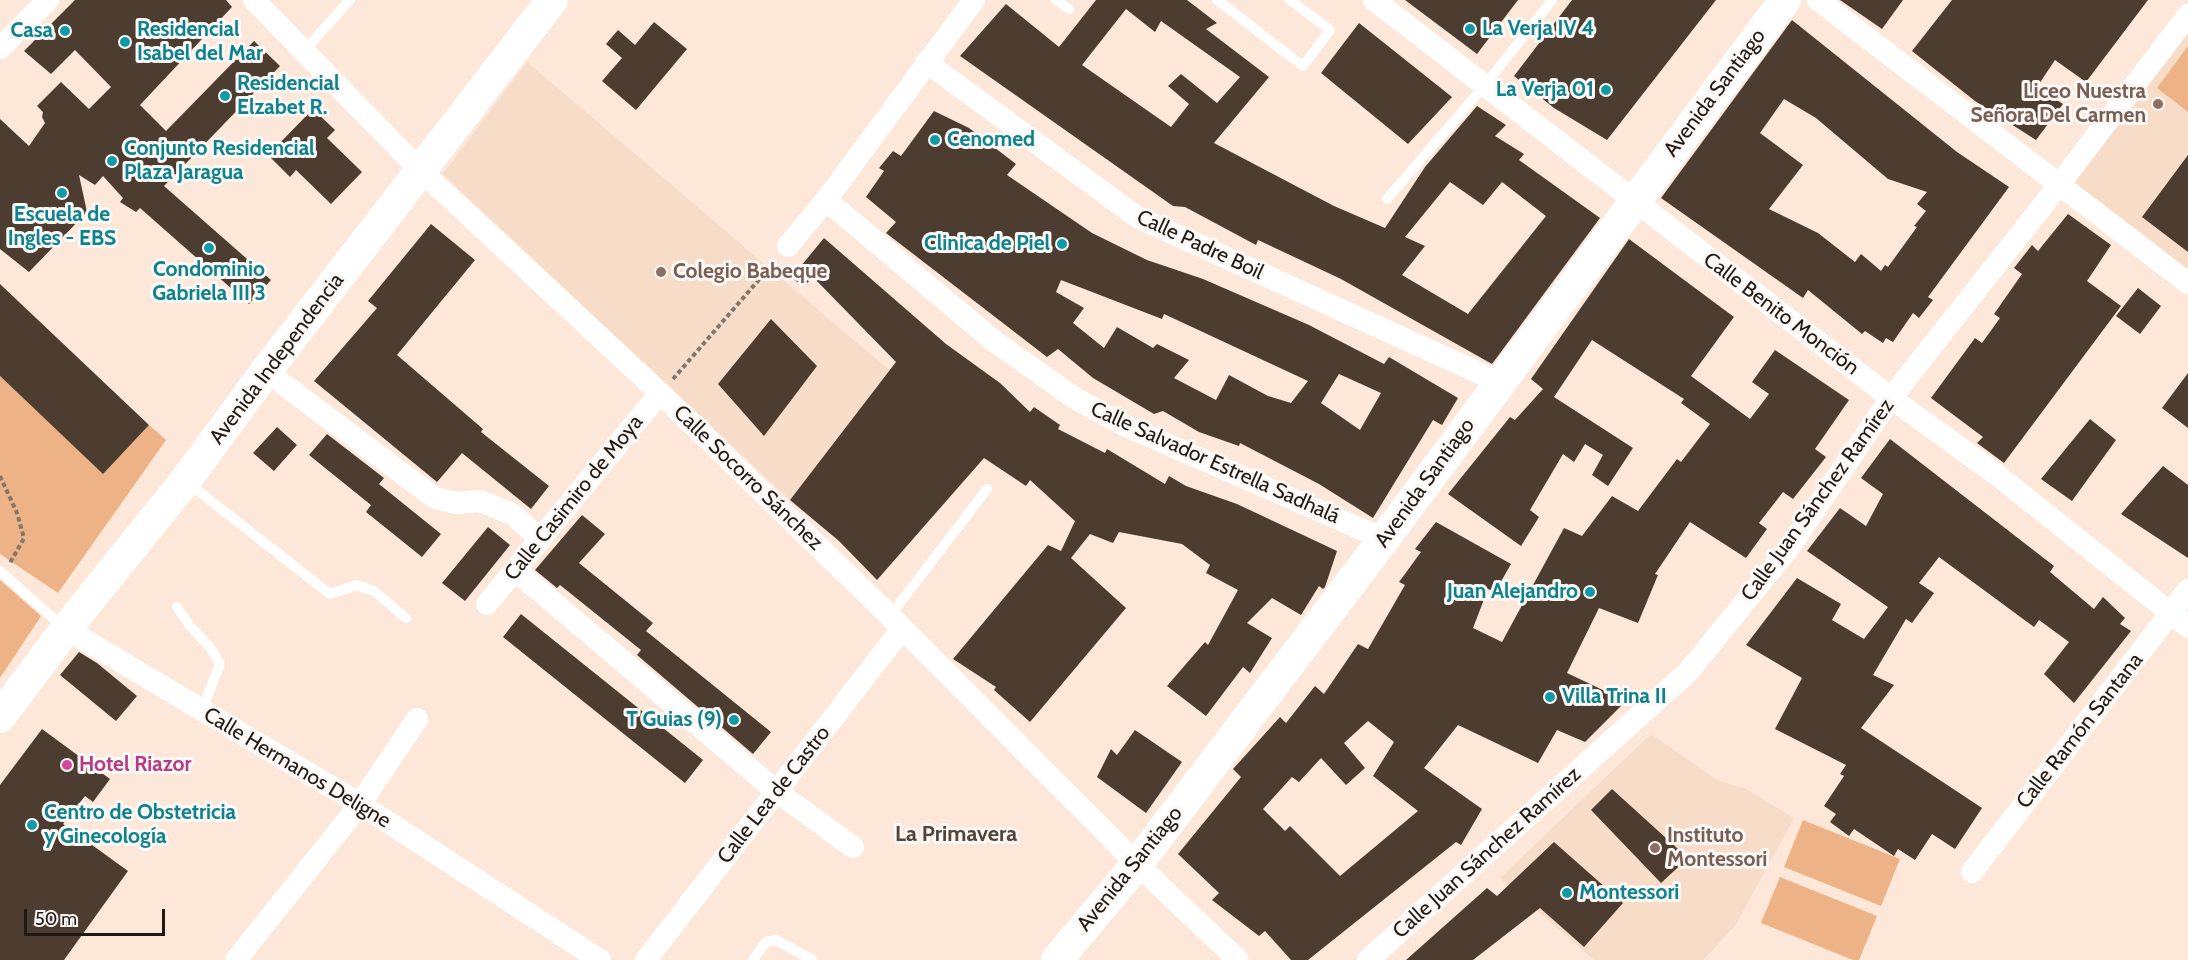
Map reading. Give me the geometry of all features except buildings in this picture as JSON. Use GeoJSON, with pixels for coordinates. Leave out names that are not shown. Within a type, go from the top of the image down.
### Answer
{"type":"FeatureCollection","features":[{"type":"Feature","properties":{"kind":"main road","name":"Avenida Independencia"},"geometry":{"type":"LineString","coordinates":[[0,717],[66,629],[185,481],[266,371],[552,0]]}},
{"type":"Feature","properties":{"kind":"main road","name":"Avenida Santiago"},"geometry":{"type":"LineString","coordinates":[[1057,960],[1137,864],[1384,539],[1785,0]]}},
{"type":"Feature","properties":{"kind":"street"},"geometry":{"type":"LineString","coordinates":[[0,48],[48,0]]}},
{"type":"Feature","properties":{"kind":"street","name":"Calle Socorro Sánchez"},"geometry":{"type":"LineString","coordinates":[[254,0],[421,171],[660,393],[896,623],[1137,864],[1238,960]]}},
{"type":"Feature","properties":{"kind":"street"},"geometry":{"type":"LineString","coordinates":[[788,246],[826,200],[974,0]]}},
{"type":"Feature","properties":{"kind":"street"},"geometry":{"type":"LineString","coordinates":[[1818,0],[2188,283]]}},
{"type":"Feature","properties":{"kind":"street","name":"Calle Benito Monción"},"geometry":{"type":"LineString","coordinates":[[1379,1],[1634,201],[1891,398],[1996,474],[2179,620]]}},
{"type":"Feature","properties":{"kind":"street","name":"Calle Juan Sánchez Ramírez"},"geometry":{"type":"LineString","coordinates":[[1368,960],[1688,672],[1788,549],[1891,398],[2059,186],[2188,15]]}},
{"type":"Feature","properties":{"kind":"street","name":"Calle Padre Boil"},"geometry":{"type":"LineString","coordinates":[[926,62],[1137,218],[1499,382]]}},
{"type":"Feature","properties":{"kind":"street","name":"Calle Salvador Estrella Sadhalá"},"geometry":{"type":"LineString","coordinates":[[826,200],[994,341],[1076,399],[1128,427],[1384,539]]}},
{"type":"Feature","properties":{"kind":"street"},"geometry":{"type":"LineString","coordinates":[[266,371],[435,498],[456,503],[480,501],[512,514],[541,539]]}},
{"type":"Feature","properties":{"kind":"street","name":"Calle Casimiro de Moya"},"geometry":{"type":"LineString","coordinates":[[488,604],[660,393]]}},
{"type":"Feature","properties":{"kind":"street"},"geometry":{"type":"LineString","coordinates":[[515,570],[776,791],[853,847]]}},
{"type":"Feature","properties":{"kind":"street","name":"Calle Ramón Santana"},"geometry":{"type":"LineString","coordinates":[[1972,872],[2179,620],[2188,590]]}},
{"type":"Feature","properties":{"kind":"street","name":"Calle Lea de Castro"},"geometry":{"type":"LineString","coordinates":[[646,960],[776,791],[896,623]]}},
{"type":"Feature","properties":{"kind":"street","name":"Calle Hermanos Deligne"},"geometry":{"type":"LineString","coordinates":[[66,629],[360,804],[600,960]]}},
{"type":"Feature","properties":{"kind":"street"},"geometry":{"type":"LineString","coordinates":[[236,960],[360,804],[417,719]]}},
{"type":"Feature","properties":{"kind":"lane"},"geometry":{"type":"LineString","coordinates":[[304,51],[350,0]]}},
{"type":"Feature","properties":{"kind":"lane"},"geometry":{"type":"LineString","coordinates":[[1056,0],[1069,9]]}},
{"type":"Feature","properties":{"kind":"lane"},"geometry":{"type":"LineString","coordinates":[[1217,0],[1303,66],[1330,30],[1290,0]]}},
{"type":"Feature","properties":{"kind":"lane"},"geometry":{"type":"LineString","coordinates":[[1388,200],[1486,84],[1552,0]]}},
{"type":"Feature","properties":{"kind":"lane"},"geometry":{"type":"LineString","coordinates":[[185,481],[330,594],[357,585],[374,591],[406,618]]}},
{"type":"Feature","properties":{"kind":"lane"},"geometry":{"type":"LineString","coordinates":[[896,623],[987,489]]}},
{"type":"Feature","properties":{"kind":"lane","name":"Calle Hermanos Deligne"},"geometry":{"type":"LineString","coordinates":[[2,573],[66,629]]}},
{"type":"Feature","properties":{"kind":"lane"},"geometry":{"type":"LineString","coordinates":[[177,607],[189,626],[210,647],[220,664],[202,710]]}},
{"type":"Feature","properties":{"kind":"lane"},"geometry":{"type":"LineString","coordinates":[[753,960],[766,942],[776,940],[813,960]]}},
{"type":"Feature","properties":{"kind":"path"},"geometry":{"type":"LineString","coordinates":[[660,393],[788,246]]}},
{"type":"Feature","properties":{"kind":"path"},"geometry":{"type":"LineString","coordinates":[[0,476],[17,513],[24,538],[2,573]]}},
{"type":"Feature","properties":{"kind":"shaded area","name":"Liceo Nuestra Señora Del Carmen"},"geometry":{"type":"Polygon","coordinates":[[[2188,25],[2188,273],[2068,183],[2188,25]]]}},
{"type":"Feature","properties":{"kind":"shaded area"},"geometry":{"type":"Polygon","coordinates":[[[2188,46],[2188,112],[2157,88],[2188,46]]]}},
{"type":"Feature","properties":{"kind":"shaded area","name":"Colegio Babeque"},"geometry":{"type":"Polygon","coordinates":[[[527,62],[890,371],[790,500],[443,174],[527,62]]]}},
{"type":"Feature","properties":{"kind":"shaded area"},"geometry":{"type":"Polygon","coordinates":[[[0,376],[103,473],[149,425],[166,440],[58,593],[0,554],[0,376]]]}},
{"type":"Feature","properties":{"kind":"shaded area"},"geometry":{"type":"Polygon","coordinates":[[[0,580],[41,616],[0,678],[0,580]]]}},
{"type":"Feature","properties":{"kind":"shaded area","name":"Instituto Montessori"},"geometry":{"type":"Polygon","coordinates":[[[1651,734],[1717,780],[1746,789],[1794,818],[1735,926],[1703,960],[1594,960],[1500,878],[1651,734]]]}},
{"type":"Feature","properties":{"kind":"shaded area"},"geometry":{"type":"Polygon","coordinates":[[[1803,820],[1900,859],[1881,906],[1784,867],[1803,820]]]}},
{"type":"Feature","properties":{"kind":"shaded area"},"geometry":{"type":"Polygon","coordinates":[[[1780,877],[1877,916],[1859,960],[1853,960],[1761,923],[1780,877]]]}},
{"type":"Feature","properties":{"kind":"place","name":"La Verja IV 4"},"geometry":{"type":"Point","coordinates":[1470,29]}},
{"type":"Feature","properties":{"kind":"place","name":"Casa"},"geometry":{"type":"Point","coordinates":[65,31]}},
{"type":"Feature","properties":{"kind":"place","name":"Residencial Isabel del Mar"},"geometry":{"type":"Point","coordinates":[125,42]}},
{"type":"Feature","properties":{"kind":"place","name":"La Verja 01"},"geometry":{"type":"Point","coordinates":[1606,90]}},
{"type":"Feature","properties":{"kind":"place","name":"Residencial Elzabet R."},"geometry":{"type":"Point","coordinates":[225,96]}},
{"type":"Feature","properties":{"kind":"place","name":"Liceo Nuestra Señora Del Carmen"},"geometry":{"type":"Point","coordinates":[2158,104]}},
{"type":"Feature","properties":{"kind":"place","name":"Cenomed"},"geometry":{"type":"Point","coordinates":[935,140]}},
{"type":"Feature","properties":{"kind":"place","name":"Conjunto Residencial Plaza Jaragua"},"geometry":{"type":"Point","coordinates":[112,161]}},
{"type":"Feature","properties":{"kind":"place","name":"Escuela de Ingles - EBS"},"geometry":{"type":"Point","coordinates":[62,193]}},
{"type":"Feature","properties":{"kind":"place","name":"Clinica de Piel"},"geometry":{"type":"Point","coordinates":[1062,244]}},
{"type":"Feature","properties":{"kind":"place","name":"Condominio Gabriela III 3"},"geometry":{"type":"Point","coordinates":[209,248]}},
{"type":"Feature","properties":{"kind":"place","name":"Colegio Babeque"},"geometry":{"type":"Point","coordinates":[661,272]}},
{"type":"Feature","properties":{"kind":"place","name":"Juan Alejandro"},"geometry":{"type":"Point","coordinates":[1590,592]}},
{"type":"Feature","properties":{"kind":"place","name":"Villa Trina II"},"geometry":{"type":"Point","coordinates":[1550,697]}},
{"type":"Feature","properties":{"kind":"place","name":"T Guias (9)"},"geometry":{"type":"Point","coordinates":[734,720]}},
{"type":"Feature","properties":{"kind":"place","name":"Hotel Riazor"},"geometry":{"type":"Point","coordinates":[67,765]}},
{"type":"Feature","properties":{"kind":"place","name":"Centro de Obstetricia y Ginecología"},"geometry":{"type":"Point","coordinates":[32,825]}},
{"type":"Feature","properties":{"kind":"place","name":"Instituto Montessori"},"geometry":{"type":"Point","coordinates":[1655,848]}},
{"type":"Feature","properties":{"kind":"place","name":"Montessori"},"geometry":{"type":"Point","coordinates":[1567,893]}},
{"type":"Feature","properties":{"kind":"district","name":"La Primavera"},"geometry":{"type":"Point","coordinates":[956,835]}}]}
